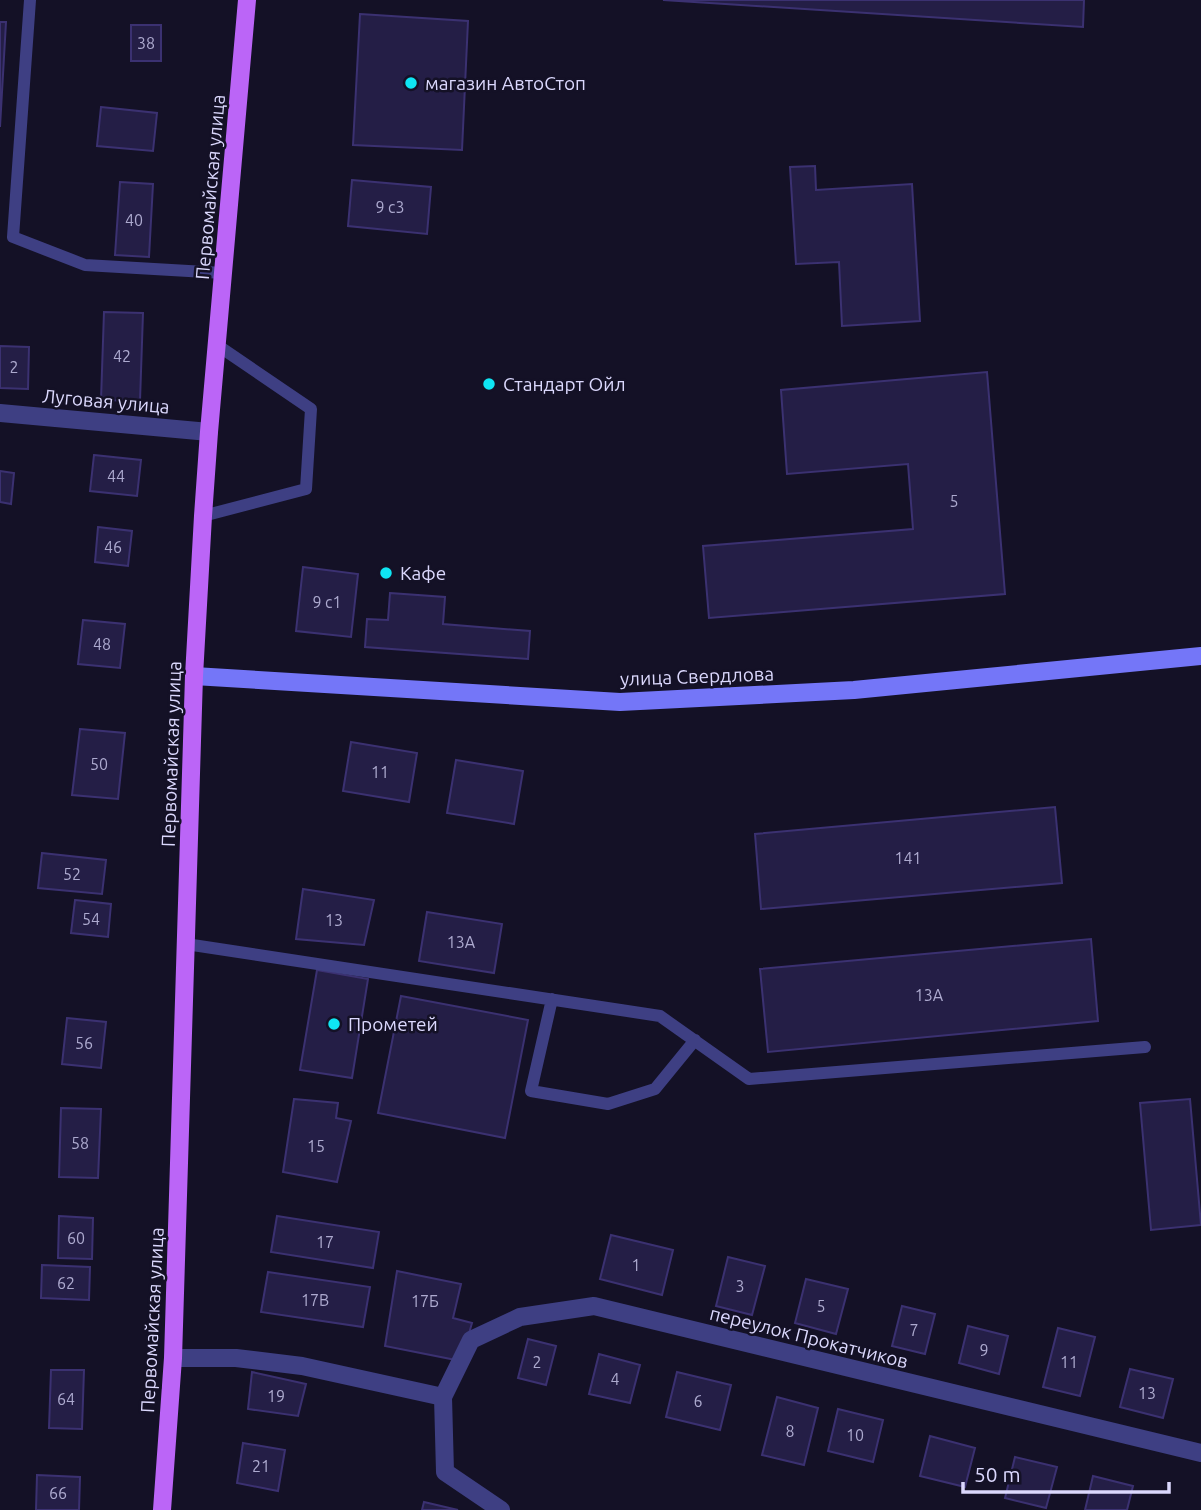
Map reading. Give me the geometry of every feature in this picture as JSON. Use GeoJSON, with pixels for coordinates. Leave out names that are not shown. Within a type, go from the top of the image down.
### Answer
{"type":"FeatureCollection","features":[{"type":"Feature","properties":{"kind":"main road","name":"Первомайская улица"},"geometry":{"type":"LineString","coordinates":[[162,1510],[173,1357],[194,676],[203,516],[247,0]]}},
{"type":"Feature","properties":{"kind":"main road","name":"улица Свердлова"},"geometry":{"type":"LineString","coordinates":[[194,676],[620,702],[854,690],[1201,656]]}},
{"type":"Feature","properties":{"kind":"street","name":"Луговая улица"},"geometry":{"type":"LineString","coordinates":[[0,413],[209,432]]}},
{"type":"Feature","properties":{"kind":"street","name":"переулок Прокатчиков"},"geometry":{"type":"LineString","coordinates":[[443,1397],[471,1340],[520,1317],[594,1306],[1201,1453]]}},
{"type":"Feature","properties":{"kind":"street"},"geometry":{"type":"LineString","coordinates":[[173,1357],[236,1358],[302,1366],[443,1397],[445,1472],[501,1510]]}},
{"type":"Feature","properties":{"kind":"lane"},"geometry":{"type":"LineString","coordinates":[[30,0],[13,237],[85,265],[223,273]]}},
{"type":"Feature","properties":{"kind":"lane"},"geometry":{"type":"LineString","coordinates":[[203,516],[306,489],[311,409],[216,345]]}},
{"type":"Feature","properties":{"kind":"lane"},"geometry":{"type":"LineString","coordinates":[[186,944],[660,1016],[749,1079],[1146,1047]]}},
{"type":"Feature","properties":{"kind":"lane"},"geometry":{"type":"LineString","coordinates":[[552,999],[531,1091],[608,1104],[655,1089],[695,1040]]}},
{"type":"Feature","properties":{"kind":"building"},"geometry":{"type":"Polygon","coordinates":[[[663,0],[1084,0],[1083,27],[663,0]]]}},
{"type":"Feature","properties":{"kind":"building","name":"магазин АвтоСтоп"},"geometry":{"type":"Polygon","coordinates":[[[360,14],[468,21],[462,150],[353,145],[360,14]]]}},
{"type":"Feature","properties":{"kind":"building"},"geometry":{"type":"Polygon","coordinates":[[[0,22],[6,22],[0,127],[0,22]]]}},
{"type":"Feature","properties":{"kind":"building"},"geometry":{"type":"Polygon","coordinates":[[[131,25],[161,25],[161,61],[131,61],[131,25]]]}},
{"type":"Feature","properties":{"kind":"building"},"geometry":{"type":"Polygon","coordinates":[[[101,107],[157,113],[153,151],[97,146],[101,107]]]}},
{"type":"Feature","properties":{"kind":"building"},"geometry":{"type":"Polygon","coordinates":[[[815,166],[816,190],[912,184],[920,321],[842,326],[839,262],[796,264],[790,167],[815,166]]]}},
{"type":"Feature","properties":{"kind":"building"},"geometry":{"type":"Polygon","coordinates":[[[352,180],[431,187],[427,234],[348,226],[352,180]]]}},
{"type":"Feature","properties":{"kind":"building"},"geometry":{"type":"Polygon","coordinates":[[[120,182],[153,184],[149,257],[115,255],[120,182]]]}},
{"type":"Feature","properties":{"kind":"building"},"geometry":{"type":"Polygon","coordinates":[[[104,312],[143,313],[140,401],[101,400],[104,312]]]}},
{"type":"Feature","properties":{"kind":"building"},"geometry":{"type":"Polygon","coordinates":[[[0,346],[29,347],[28,389],[0,388],[0,346]]]}},
{"type":"Feature","properties":{"kind":"building"},"geometry":{"type":"Polygon","coordinates":[[[987,372],[1005,594],[709,618],[703,546],[913,529],[908,464],[787,474],[781,390],[987,372]]]}},
{"type":"Feature","properties":{"kind":"building"},"geometry":{"type":"Polygon","coordinates":[[[94,455],[141,460],[137,496],[90,491],[94,455]]]}},
{"type":"Feature","properties":{"kind":"building"},"geometry":{"type":"Polygon","coordinates":[[[0,471],[14,473],[11,504],[0,502],[0,471]]]}},
{"type":"Feature","properties":{"kind":"building"},"geometry":{"type":"Polygon","coordinates":[[[98,527],[132,531],[128,566],[95,562],[98,527]]]}},
{"type":"Feature","properties":{"kind":"building"},"geometry":{"type":"Polygon","coordinates":[[[303,567],[358,574],[351,637],[296,631],[303,567]]]}},
{"type":"Feature","properties":{"kind":"building"},"geometry":{"type":"Polygon","coordinates":[[[390,593],[445,597],[443,624],[530,631],[528,659],[365,647],[367,619],[388,620],[390,593]]]}},
{"type":"Feature","properties":{"kind":"building"},"geometry":{"type":"Polygon","coordinates":[[[83,620],[125,624],[120,668],[78,664],[83,620]]]}},
{"type":"Feature","properties":{"kind":"building"},"geometry":{"type":"Polygon","coordinates":[[[80,729],[125,733],[118,799],[72,795],[80,729]]]}},
{"type":"Feature","properties":{"kind":"building"},"geometry":{"type":"Polygon","coordinates":[[[351,742],[417,753],[409,802],[343,791],[351,742]]]}},
{"type":"Feature","properties":{"kind":"building"},"geometry":{"type":"Polygon","coordinates":[[[456,760],[523,771],[514,824],[447,813],[456,760]]]}},
{"type":"Feature","properties":{"kind":"building"},"geometry":{"type":"Polygon","coordinates":[[[1055,807],[1062,883],[761,909],[755,834],[1055,807]]]}},
{"type":"Feature","properties":{"kind":"building"},"geometry":{"type":"Polygon","coordinates":[[[42,853],[106,860],[102,894],[38,888],[42,853]]]}},
{"type":"Feature","properties":{"kind":"building"},"geometry":{"type":"Polygon","coordinates":[[[303,889],[374,900],[364,945],[296,939],[303,889]]]}},
{"type":"Feature","properties":{"kind":"building"},"geometry":{"type":"Polygon","coordinates":[[[75,900],[111,904],[108,937],[71,933],[75,900]]]}},
{"type":"Feature","properties":{"kind":"building"},"geometry":{"type":"Polygon","coordinates":[[[427,912],[502,924],[494,973],[419,961],[427,912]]]}},
{"type":"Feature","properties":{"kind":"building"},"geometry":{"type":"Polygon","coordinates":[[[1091,939],[1098,1021],[768,1052],[760,969],[1091,939]]]}},
{"type":"Feature","properties":{"kind":"building","name":"Прометей"},"geometry":{"type":"Polygon","coordinates":[[[317,970],[368,979],[352,1078],[300,1070],[317,970]]]}},
{"type":"Feature","properties":{"kind":"building"},"geometry":{"type":"Polygon","coordinates":[[[401,996],[528,1020],[505,1138],[378,1113],[401,996]]]}},
{"type":"Feature","properties":{"kind":"building"},"geometry":{"type":"Polygon","coordinates":[[[67,1018],[106,1022],[101,1068],[62,1064],[67,1018]]]}},
{"type":"Feature","properties":{"kind":"building"},"geometry":{"type":"Polygon","coordinates":[[[294,1099],[338,1103],[336,1118],[351,1121],[337,1182],[283,1172],[294,1099]]]}},
{"type":"Feature","properties":{"kind":"building"},"geometry":{"type":"Polygon","coordinates":[[[1190,1099],[1201,1225],[1151,1230],[1140,1103],[1190,1099]]]}},
{"type":"Feature","properties":{"kind":"building"},"geometry":{"type":"Polygon","coordinates":[[[61,1108],[101,1109],[98,1178],[59,1177],[61,1108]]]}},
{"type":"Feature","properties":{"kind":"building"},"geometry":{"type":"Polygon","coordinates":[[[59,1216],[93,1218],[92,1259],[58,1258],[59,1216]]]}},
{"type":"Feature","properties":{"kind":"building"},"geometry":{"type":"Polygon","coordinates":[[[277,1216],[379,1232],[373,1268],[271,1252],[277,1216]]]}},
{"type":"Feature","properties":{"kind":"building"},"geometry":{"type":"Polygon","coordinates":[[[611,1235],[673,1250],[662,1295],[600,1279],[611,1235]]]}},
{"type":"Feature","properties":{"kind":"building"},"geometry":{"type":"Polygon","coordinates":[[[728,1257],[765,1266],[752,1315],[716,1306],[728,1257]]]}},
{"type":"Feature","properties":{"kind":"building"},"geometry":{"type":"Polygon","coordinates":[[[42,1265],[90,1267],[89,1300],[41,1298],[42,1265]]]}},
{"type":"Feature","properties":{"kind":"building"},"geometry":{"type":"Polygon","coordinates":[[[397,1271],[461,1284],[453,1318],[472,1323],[461,1361],[385,1346],[397,1271]]]}},
{"type":"Feature","properties":{"kind":"building"},"geometry":{"type":"Polygon","coordinates":[[[268,1272],[370,1287],[363,1327],[261,1312],[268,1272]]]}},
{"type":"Feature","properties":{"kind":"building"},"geometry":{"type":"Polygon","coordinates":[[[806,1279],[848,1289],[836,1334],[795,1323],[806,1279]]]}},
{"type":"Feature","properties":{"kind":"building"},"geometry":{"type":"Polygon","coordinates":[[[902,1306],[935,1314],[925,1354],[892,1346],[902,1306]]]}},
{"type":"Feature","properties":{"kind":"building"},"geometry":{"type":"Polygon","coordinates":[[[968,1326],[1008,1336],[999,1374],[959,1363],[968,1326]]]}},
{"type":"Feature","properties":{"kind":"building"},"geometry":{"type":"Polygon","coordinates":[[[1058,1328],[1095,1337],[1080,1396],[1043,1387],[1058,1328]]]}},
{"type":"Feature","properties":{"kind":"building"},"geometry":{"type":"Polygon","coordinates":[[[528,1339],[556,1346],[546,1385],[518,1378],[528,1339]]]}},
{"type":"Feature","properties":{"kind":"building"},"geometry":{"type":"Polygon","coordinates":[[[599,1354],[640,1365],[630,1403],[589,1394],[599,1354]]]}},
{"type":"Feature","properties":{"kind":"building"},"geometry":{"type":"Polygon","coordinates":[[[1130,1369],[1173,1379],[1163,1418],[1120,1407],[1130,1369]]]}},
{"type":"Feature","properties":{"kind":"building"},"geometry":{"type":"Polygon","coordinates":[[[51,1370],[84,1370],[82,1429],[49,1428],[51,1370]]]}},
{"type":"Feature","properties":{"kind":"building"},"geometry":{"type":"Polygon","coordinates":[[[252,1372],[306,1384],[298,1416],[248,1409],[252,1372]]]}},
{"type":"Feature","properties":{"kind":"building"},"geometry":{"type":"Polygon","coordinates":[[[677,1372],[731,1385],[720,1430],[666,1417],[677,1372]]]}},
{"type":"Feature","properties":{"kind":"building"},"geometry":{"type":"Polygon","coordinates":[[[777,1397],[818,1408],[804,1465],[762,1455],[777,1397]]]}},
{"type":"Feature","properties":{"kind":"building"},"geometry":{"type":"Polygon","coordinates":[[[838,1409],[883,1420],[873,1462],[828,1451],[838,1409]]]}},
{"type":"Feature","properties":{"kind":"building"},"geometry":{"type":"Polygon","coordinates":[[[930,1436],[975,1448],[965,1487],[920,1476],[930,1436]]]}},
{"type":"Feature","properties":{"kind":"building"},"geometry":{"type":"Polygon","coordinates":[[[243,1443],[285,1450],[278,1491],[237,1483],[243,1443]]]}},
{"type":"Feature","properties":{"kind":"building"},"geometry":{"type":"Polygon","coordinates":[[[1015,1457],[1057,1467],[1046,1508],[1005,1498],[1015,1457]]]}},
{"type":"Feature","properties":{"kind":"building"},"geometry":{"type":"Polygon","coordinates":[[[37,1475],[80,1477],[79,1510],[36,1510],[37,1475]]]}},
{"type":"Feature","properties":{"kind":"building"},"geometry":{"type":"Polygon","coordinates":[[[1093,1476],[1133,1486],[1127,1510],[1085,1510],[1093,1476]]]}},
{"type":"Feature","properties":{"kind":"building"},"geometry":{"type":"Polygon","coordinates":[[[424,1502],[458,1510],[422,1510],[424,1502]]]}},
{"type":"Feature","properties":{"kind":"place","name":"магазин АвтоСтоп"},"geometry":{"type":"Point","coordinates":[411,83]}},
{"type":"Feature","properties":{"kind":"place","name":"Стандарт Ойл"},"geometry":{"type":"Point","coordinates":[489,384]}},
{"type":"Feature","properties":{"kind":"place","name":"Кафе"},"geometry":{"type":"Point","coordinates":[386,573]}},
{"type":"Feature","properties":{"kind":"place","name":"Прометей"},"geometry":{"type":"Point","coordinates":[334,1024]}}]}
